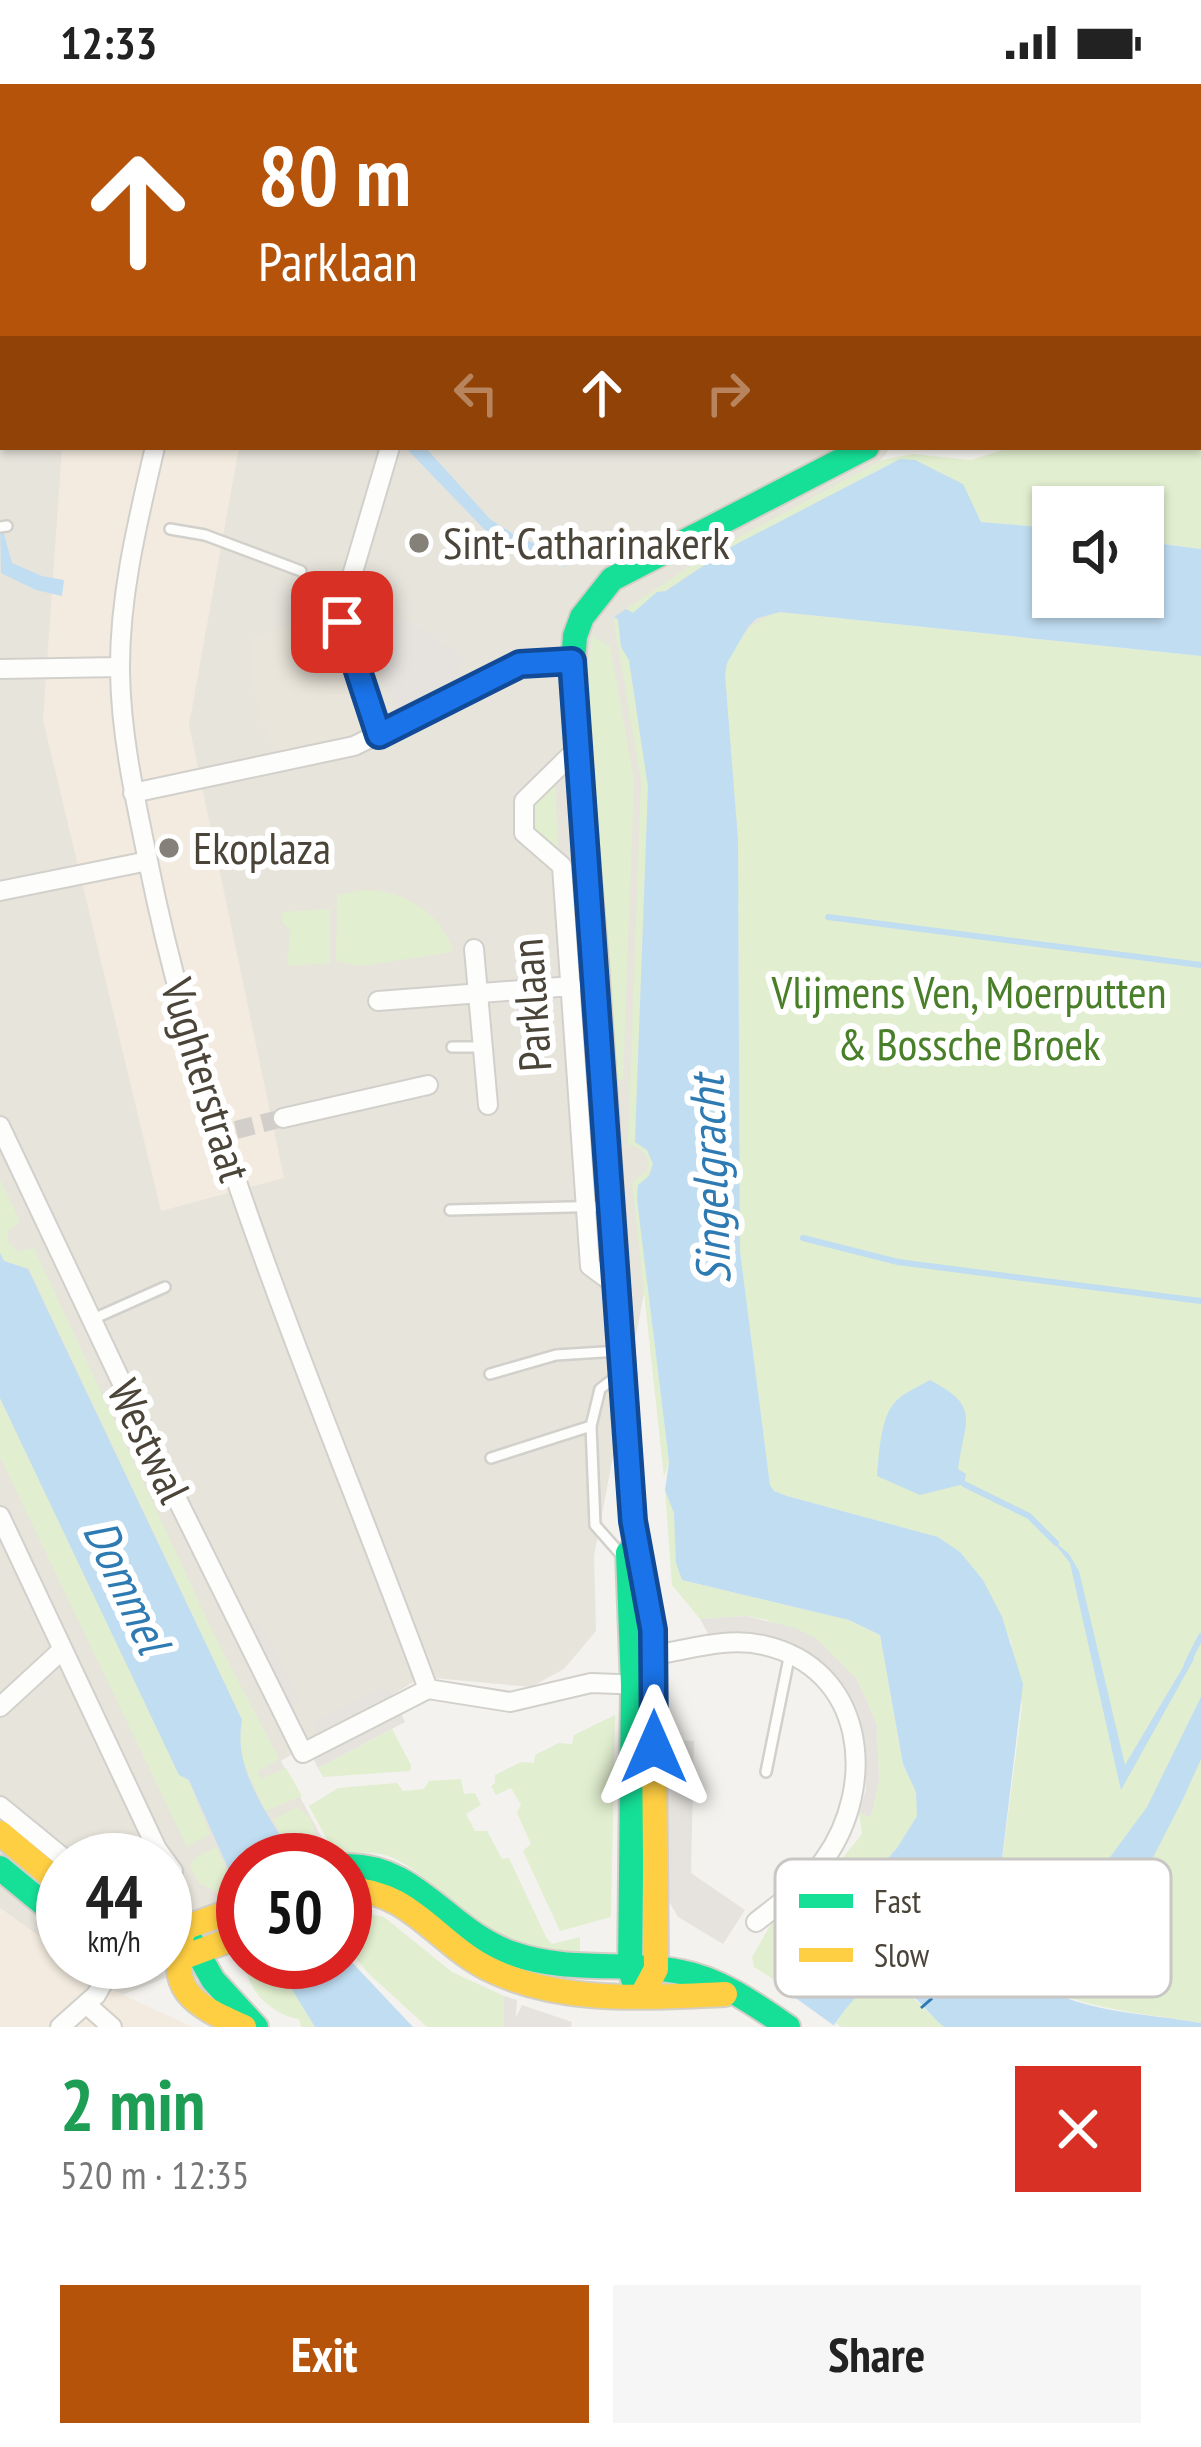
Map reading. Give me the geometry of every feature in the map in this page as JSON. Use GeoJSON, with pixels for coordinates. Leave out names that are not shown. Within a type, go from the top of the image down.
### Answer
{"type":"FeatureCollection","features":[{"type":"Feature","properties":{"kind":"main road"},"geometry":{"type":"LineString","coordinates":[[572,661],[580,614],[612,579],[861,450]]}},
{"type":"Feature","properties":{"kind":"main road","name":"Parklaan"},"geometry":{"type":"LineString","coordinates":[[572,661],[581,746],[598,1206],[617,1286],[633,1521]]}},
{"type":"Feature","properties":{"kind":"main road"},"geometry":{"type":"LineString","coordinates":[[633,1521],[627,1561],[644,1656],[642,1994]]}},
{"type":"Feature","properties":{"kind":"main road"},"geometry":{"type":"LineString","coordinates":[[633,1521],[653,1630],[644,1656]]}},
{"type":"Feature","properties":{"kind":"main road"},"geometry":{"type":"LineString","coordinates":[[0,1833],[36,1863]]}},
{"type":"Feature","properties":{"kind":"main road"},"geometry":{"type":"LineString","coordinates":[[372,1866],[399,1874],[469,1932],[518,1956],[568,1966],[687,1972],[778,2019]]}},
{"type":"Feature","properties":{"kind":"main road"},"geometry":{"type":"LineString","coordinates":[[0,1868],[36,1898]]}},
{"type":"Feature","properties":{"kind":"main road"},"geometry":{"type":"LineString","coordinates":[[372,1890],[396,1898],[457,1950],[527,1984],[586,1996],[731,1994]]}},
{"type":"Feature","properties":{"kind":"main road"},"geometry":{"type":"LineString","coordinates":[[192,1966],[213,1980],[256,2027]]}},
{"type":"Feature","properties":{"kind":"main road"},"geometry":{"type":"LineString","coordinates":[[181,1989],[244,2027]]}},
{"type":"Feature","properties":{"kind":"street","name":"Vughterstraat"},"geometry":{"type":"LineString","coordinates":[[155,450],[147,525],[124,607],[120,667],[124,743],[148,862],[185,1024],[428,1689]]}},
{"type":"Feature","properties":{"kind":"street"},"geometry":{"type":"LineString","coordinates":[[379,735],[345,640],[343,581],[389,450]]}},
{"type":"Feature","properties":{"kind":"street"},"geometry":{"type":"LineString","coordinates":[[134,793],[314,757],[379,735],[520,664],[572,661]]}},
{"type":"Feature","properties":{"kind":"street"},"geometry":{"type":"LineString","coordinates":[[0,669],[120,667]]}},
{"type":"Feature","properties":{"kind":"street","name":"Parklaan"},"geometry":{"type":"LineString","coordinates":[[581,746],[524,801],[524,833],[562,866],[598,1206]]}},
{"type":"Feature","properties":{"kind":"street"},"geometry":{"type":"LineString","coordinates":[[0,892],[148,862]]}},
{"type":"Feature","properties":{"kind":"street"},"geometry":{"type":"LineString","coordinates":[[474,949],[488,1105]]}},
{"type":"Feature","properties":{"kind":"street"},"geometry":{"type":"LineString","coordinates":[[378,1001],[572,986]]}},
{"type":"Feature","properties":{"kind":"street"},"geometry":{"type":"LineString","coordinates":[[283,1118],[428,1085]]}},
{"type":"Feature","properties":{"kind":"street","name":"Westwal"},"geometry":{"type":"LineString","coordinates":[[0,1126],[303,1753],[428,1689]]}},
{"type":"Feature","properties":{"kind":"street"},"geometry":{"type":"LineString","coordinates":[[0,1516],[6,1549],[62,1650],[149,1833]]}},
{"type":"Feature","properties":{"kind":"street"},"geometry":{"type":"LineString","coordinates":[[644,1656],[748,1642],[790,1652],[810,1664],[837,1694],[855,1738],[856,1790],[825,1859]]}},
{"type":"Feature","properties":{"kind":"street"},"geometry":{"type":"LineString","coordinates":[[0,1707],[62,1650]]}},
{"type":"Feature","properties":{"kind":"street"},"geometry":{"type":"LineString","coordinates":[[428,1689],[510,1702],[591,1683],[643,1685]]}},
{"type":"Feature","properties":{"kind":"street"},"geometry":{"type":"LineString","coordinates":[[0,1806],[36,1835]]}},
{"type":"Feature","properties":{"kind":"street"},"geometry":{"type":"LineString","coordinates":[[756,1922],[775,1907]]}},
{"type":"Feature","properties":{"kind":"street"},"geometry":{"type":"LineString","coordinates":[[60,2027],[98,1989]]}},
{"type":"Feature","properties":{"kind":"street"},"geometry":{"type":"LineString","coordinates":[[86,2004],[112,2027]]}},
{"type":"Feature","properties":{"kind":"lane"},"geometry":{"type":"LineString","coordinates":[[170,529],[205,535],[301,571]]}},
{"type":"Feature","properties":{"kind":"lane"},"geometry":{"type":"LineString","coordinates":[[452,1047],[480,1047]]}},
{"type":"Feature","properties":{"kind":"lane"},"geometry":{"type":"LineString","coordinates":[[450,1210],[598,1206]]}},
{"type":"Feature","properties":{"kind":"lane"},"geometry":{"type":"LineString","coordinates":[[91,1320],[165,1288]]}},
{"type":"Feature","properties":{"kind":"lane"},"geometry":{"type":"LineString","coordinates":[[490,1374],[556,1355],[621,1361]]}},
{"type":"Feature","properties":{"kind":"lane"},"geometry":{"type":"LineString","coordinates":[[621,1361],[600,1389],[591,1426],[595,1525],[627,1561]]}},
{"type":"Feature","properties":{"kind":"lane"},"geometry":{"type":"LineString","coordinates":[[490,1458],[591,1426]]}},
{"type":"Feature","properties":{"kind":"lane"},"geometry":{"type":"LineString","coordinates":[[766,1772],[790,1652]]}},
{"type":"Feature","properties":{"kind":"shaded area"},"geometry":{"type":"Polygon","coordinates":[[[0,450],[889,450],[837,515],[662,1199],[594,1556],[596,1631],[564,1669],[531,1687],[422,1677],[281,1761],[319,1833],[216,1833],[216,1922],[197,1931],[192,1942],[192,1833],[36,1833],[36,1935],[0,1908],[0,450]]]}},
{"type":"Feature","properties":{"kind":"shaded area"},"geometry":{"type":"Polygon","coordinates":[[[62,450],[238,450],[189,725],[284,1178],[161,1211],[43,720],[62,450]]]}},
{"type":"Feature","properties":{"kind":"shaded area"},"geometry":{"type":"Polygon","coordinates":[[[325,613],[363,735],[279,755],[260,718],[249,666],[253,639],[325,613]]]}},
{"type":"Feature","properties":{"kind":"shaded area"},"geometry":{"type":"Polygon","coordinates":[[[403,617],[465,658],[458,667],[465,677],[398,711],[360,634],[373,618],[392,631],[403,617]]]}},
{"type":"Feature","properties":{"kind":"shaded area"},"geometry":{"type":"Polygon","coordinates":[[[746,1616],[816,1638],[857,1679],[877,1725],[879,1781],[871,1817],[859,1813],[866,1789],[863,1738],[855,1710],[832,1674],[794,1646],[771,1638],[710,1637],[700,1619],[746,1616]]]}},
{"type":"Feature","properties":{"kind":"shaded area"},"geometry":{"type":"Polygon","coordinates":[[[258,1621],[300,1700],[288,1707],[246,1628],[258,1621]]]}},
{"type":"Feature","properties":{"kind":"shaded area"},"geometry":{"type":"Polygon","coordinates":[[[384,1686],[392,1696],[317,1736],[313,1723],[384,1686]]]}},
{"type":"Feature","properties":{"kind":"shaded area"},"geometry":{"type":"Polygon","coordinates":[[[400,1711],[405,1722],[318,1768],[312,1756],[400,1711]]]}},
{"type":"Feature","properties":{"kind":"shaded area"},"geometry":{"type":"Polygon","coordinates":[[[667,1740],[694,1741],[691,1873],[745,1910],[723,1944],[678,1917],[666,1896],[667,1740]]]}},
{"type":"Feature","properties":{"kind":"shaded area"},"geometry":{"type":"Polygon","coordinates":[[[0,1908],[36,1933],[36,1989],[111,1989],[193,2027],[0,2027],[0,1908]]]}},
{"type":"Feature","properties":{"kind":"shaded area"},"geometry":{"type":"Polygon","coordinates":[[[504,1996],[517,2000],[516,2017],[522,2005],[572,2022],[571,2027],[504,2027],[504,1996]]]}},
{"type":"Feature","properties":{"kind":"green space"},"geometry":{"type":"Polygon","coordinates":[[[1003,450],[1201,450],[1201,549],[1164,544],[1164,486],[1032,486],[1032,526],[981,522],[951,478],[900,459],[733,546],[657,592],[633,613],[626,609],[710,553],[882,460],[913,454],[971,460],[1003,450]]]}},
{"type":"Feature","properties":{"kind":"green space","name":"Vlijmens Ven, Moerputten & Bossche Broek"},"geometry":{"type":"Polygon","coordinates":[[[780,612],[1201,656],[1201,2023],[1068,1997],[1171,1997],[1171,1859],[1002,1859],[1022,1706],[1011,1642],[983,1580],[960,1553],[938,1537],[787,1496],[770,1485],[740,1252],[738,840],[725,675],[731,652],[759,621],[780,612]]]}},
{"type":"Feature","properties":{"kind":"green space"},"geometry":{"type":"Polygon","coordinates":[[[613,617],[618,619],[621,647],[629,660],[648,787],[635,1142],[647,1150],[653,1164],[637,1199],[669,1462],[664,1477],[632,1182],[647,1171],[648,1161],[642,1150],[628,1145],[641,780],[613,617]]]}},
{"type":"Feature","properties":{"kind":"green space"},"geometry":{"type":"Polygon","coordinates":[[[592,636],[610,646],[634,781],[623,1080],[615,1079],[588,669],[592,636]]]}},
{"type":"Feature","properties":{"kind":"green space"},"geometry":{"type":"Polygon","coordinates":[[[555,779],[558,851],[535,834],[534,804],[555,779]]]}},
{"type":"Feature","properties":{"kind":"green space"},"geometry":{"type":"Polygon","coordinates":[[[362,890],[391,893],[418,906],[440,926],[453,952],[361,966],[336,961],[337,895],[362,890]]]}},
{"type":"Feature","properties":{"kind":"green space"},"geometry":{"type":"Polygon","coordinates":[[[330,909],[330,963],[288,966],[290,929],[282,922],[282,912],[330,909]]]}},
{"type":"Feature","properties":{"kind":"green space"},"geometry":{"type":"Polygon","coordinates":[[[0,1179],[20,1221],[8,1231],[8,1242],[19,1252],[34,1248],[213,1632],[279,1759],[258,1771],[260,1779],[286,1768],[302,1796],[265,1811],[239,1752],[242,1720],[29,1269],[4,1261],[0,1253],[0,1179]]]}},
{"type":"Feature","properties":{"kind":"green space"},"geometry":{"type":"Polygon","coordinates":[[[0,1398],[179,1774],[188,1779],[210,1834],[192,1844],[192,1833],[180,1833],[0,1457],[0,1398]]]}},
{"type":"Feature","properties":{"kind":"green space"},"geometry":{"type":"Polygon","coordinates":[[[665,1490],[673,1510],[682,1580],[849,1620],[880,1635],[903,1764],[916,1791],[917,1816],[887,1859],[842,1859],[862,1834],[859,1813],[871,1816],[879,1782],[877,1725],[857,1679],[767,1620],[746,1616],[700,1619],[672,1585],[665,1490]]]}},
{"type":"Feature","properties":{"kind":"green space"},"geometry":{"type":"Polygon","coordinates":[[[615,1715],[611,1917],[560,1931],[523,1851],[531,1844],[517,1813],[521,1805],[511,1788],[496,1795],[491,1786],[495,1775],[521,1762],[534,1763],[535,1755],[559,1743],[572,1744],[574,1735],[615,1715]]]}},
{"type":"Feature","properties":{"kind":"green space"},"geometry":{"type":"Polygon","coordinates":[[[392,1729],[410,1771],[323,1777],[318,1768],[392,1729]]]}},
{"type":"Feature","properties":{"kind":"green space"},"geometry":{"type":"Polygon","coordinates":[[[461,1779],[464,1794],[475,1793],[481,1805],[466,1814],[475,1831],[487,1831],[502,1859],[509,1858],[546,1937],[552,1944],[580,1937],[580,1955],[534,1952],[537,1946],[493,1934],[409,1867],[372,1853],[372,1833],[324,1833],[309,1806],[338,1788],[397,1783],[403,1791],[424,1789],[429,1781],[461,1779]]]}},
{"type":"Feature","properties":{"kind":"green space"},"geometry":{"type":"Polygon","coordinates":[[[298,1807],[312,1820],[314,1833],[280,1833],[273,1819],[298,1807]]]}},
{"type":"Feature","properties":{"kind":"green space"},"geometry":{"type":"Polygon","coordinates":[[[216,1847],[216,1892],[199,1883],[192,1869],[195,1858],[216,1847]]]}},
{"type":"Feature","properties":{"kind":"green space"},"geometry":{"type":"Polygon","coordinates":[[[372,1914],[384,1917],[452,1972],[504,1996],[504,2027],[427,2027],[372,1977],[372,1914]]]}},
{"type":"Feature","properties":{"kind":"green space"},"geometry":{"type":"Polygon","coordinates":[[[775,1921],[775,1980],[754,1967],[752,1957],[775,1921]]]}},
{"type":"Feature","properties":{"kind":"green space"},"geometry":{"type":"Polygon","coordinates":[[[292,1989],[315,2027],[301,2027],[299,2019],[280,2013],[255,1991],[292,1989]]]}},
{"type":"Feature","properties":{"kind":"green space"},"geometry":{"type":"Polygon","coordinates":[[[912,1997],[944,2027],[841,2027],[836,2023],[853,1998],[912,1997]]]}},
{"type":"Feature","properties":{"kind":"water"},"geometry":{"type":"Polygon","coordinates":[[[408,450],[428,450],[490,519],[516,536],[570,558],[564,567],[485,530],[408,450]]]}},
{"type":"Feature","properties":{"kind":"water","name":"Singelgracht"},"geometry":{"type":"Polygon","coordinates":[[[900,459],[915,460],[963,484],[981,522],[1032,526],[1032,618],[1164,618],[1164,544],[1201,549],[1201,656],[780,612],[757,618],[748,627],[725,675],[738,840],[740,1251],[770,1485],[787,1496],[938,1537],[960,1552],[983,1580],[1002,1617],[1023,1684],[1002,1859],[887,1859],[917,1816],[916,1792],[903,1764],[880,1635],[849,1620],[682,1580],[676,1563],[674,1513],[665,1490],[669,1462],[637,1199],[638,1185],[649,1176],[653,1164],[647,1150],[635,1142],[648,787],[629,660],[614,617],[626,609],[633,613],[657,592],[666,591],[733,546],[900,459]]]}},
{"type":"Feature","properties":{"kind":"water"},"geometry":{"type":"Polygon","coordinates":[[[0,520],[12,563],[64,580],[62,596],[1,573],[0,520]]]}},
{"type":"Feature","properties":{"kind":"water","name":"Dommel"},"geometry":{"type":"Polygon","coordinates":[[[0,1253],[4,1261],[28,1269],[242,1720],[240,1739],[248,1776],[278,1833],[216,1833],[216,1841],[189,1780],[179,1775],[0,1398],[0,1253]]]}},
{"type":"Feature","properties":{"kind":"water"},"geometry":{"type":"Polygon","coordinates":[[[930,1380],[963,1407],[966,1426],[958,1469],[966,1474],[964,1484],[920,1495],[877,1476],[883,1426],[891,1408],[930,1380]]]}},
{"type":"Feature","properties":{"kind":"water"},"geometry":{"type":"Polygon","coordinates":[[[1051,1539],[1069,1554],[1079,1571],[1125,1765],[1189,1657],[1194,1659],[1121,1790],[1070,1563],[1051,1539]]]}},
{"type":"Feature","properties":{"kind":"water"},"geometry":{"type":"Polygon","coordinates":[[[1201,1697],[1201,1759],[1152,1859],[1109,1859],[1147,1807],[1201,1697]]]}},
{"type":"Feature","properties":{"kind":"water"},"geometry":{"type":"Polygon","coordinates":[[[372,1984],[413,2027],[315,2027],[292,1989],[372,1989],[372,1984]]]}},
{"type":"Feature","properties":{"kind":"water"},"geometry":{"type":"Polygon","coordinates":[[[782,1997],[858,1997],[833,2027],[762,2027],[782,1997]]]}},
{"type":"Feature","properties":{"kind":"water"},"geometry":{"type":"Polygon","coordinates":[[[913,1997],[1063,1997],[1110,2010],[1201,2023],[1201,2027],[944,2027],[913,1997]]]}},
{"type":"Feature","properties":{"kind":"pier"},"geometry":{"type":"Polygon","coordinates":[[[777,1997],[794,1997],[836,2027],[756,2027],[777,1997]]]}},
{"type":"Feature","properties":{"kind":"waterway"},"geometry":{"type":"LineString","coordinates":[[828,917],[1201,965]]}},
{"type":"Feature","properties":{"kind":"waterway"},"geometry":{"type":"LineString","coordinates":[[803,1238],[898,1262],[1201,1301]]}},
{"type":"Feature","properties":{"kind":"waterway"},"geometry":{"type":"LineString","coordinates":[[964,1484],[1029,1516],[1056,1543]]}},
{"type":"Feature","properties":{"kind":"waterway"},"geometry":{"type":"LineString","coordinates":[[1187,1664],[1201,1636]]}},
{"type":"Feature","properties":{"kind":"ferry route"},"geometry":{"type":"LineString","coordinates":[[921,2008],[933,1997]]}},
{"type":"Feature","properties":{"kind":"tunnel"},"geometry":{"type":"LineString","coordinates":[[236,1130],[283,1118]]}},
{"type":"Feature","properties":{"kind":"traffic: fast"},"geometry":{"type":"LineString","coordinates":[[596,964],[572,676],[575,636],[582,617],[612,579],[861,450]]}},
{"type":"Feature","properties":{"kind":"traffic: fast"},"geometry":{"type":"LineString","coordinates":[[628,1553],[633,1685],[630,1970],[635,1985]]}},
{"type":"Feature","properties":{"kind":"traffic: fast"},"geometry":{"type":"LineString","coordinates":[[0,1868],[36,1898]]}},
{"type":"Feature","properties":{"kind":"traffic: fast"},"geometry":{"type":"LineString","coordinates":[[372,1869],[413,1887],[470,1931],[514,1954],[555,1963],[695,1975],[737,1994],[788,2027]]}},
{"type":"Feature","properties":{"kind":"traffic: fast"},"geometry":{"type":"LineString","coordinates":[[192,1942],[213,1980],[256,2027]]}},
{"type":"Feature","properties":{"kind":"traffic: slow"},"geometry":{"type":"LineString","coordinates":[[596,964],[633,1521],[653,1630],[656,1969],[642,1995]]}},
{"type":"Feature","properties":{"kind":"traffic: slow"},"geometry":{"type":"LineString","coordinates":[[0,1833],[36,1863]]}},
{"type":"Feature","properties":{"kind":"traffic: slow"},"geometry":{"type":"LineString","coordinates":[[372,1893],[404,1907],[469,1957],[515,1980],[604,1996],[725,1994]]}},
{"type":"Feature","properties":{"kind":"traffic: slow"},"geometry":{"type":"LineString","coordinates":[[192,1925],[216,1917]]}},
{"type":"Feature","properties":{"kind":"traffic: slow"},"geometry":{"type":"LineString","coordinates":[[192,1954],[216,1945]]}},
{"type":"Feature","properties":{"kind":"traffic: slow"},"geometry":{"type":"LineString","coordinates":[[185,1989],[209,2010],[244,2027]]}},
{"type":"Feature","properties":{"kind":"place","name":"Sint-Catharinakerk"},"geometry":{"type":"Point","coordinates":[419,543]}},
{"type":"Feature","properties":{"kind":"place","name":"Ekoplaza"},"geometry":{"type":"Point","coordinates":[169,848]}},
{"type":"Feature","properties":{"kind":"route"},"geometry":{"type":"LineString","coordinates":[[342,622],[379,735],[520,664],[572,661],[633,1521],[653,1630],[654,1747]]}}]}
